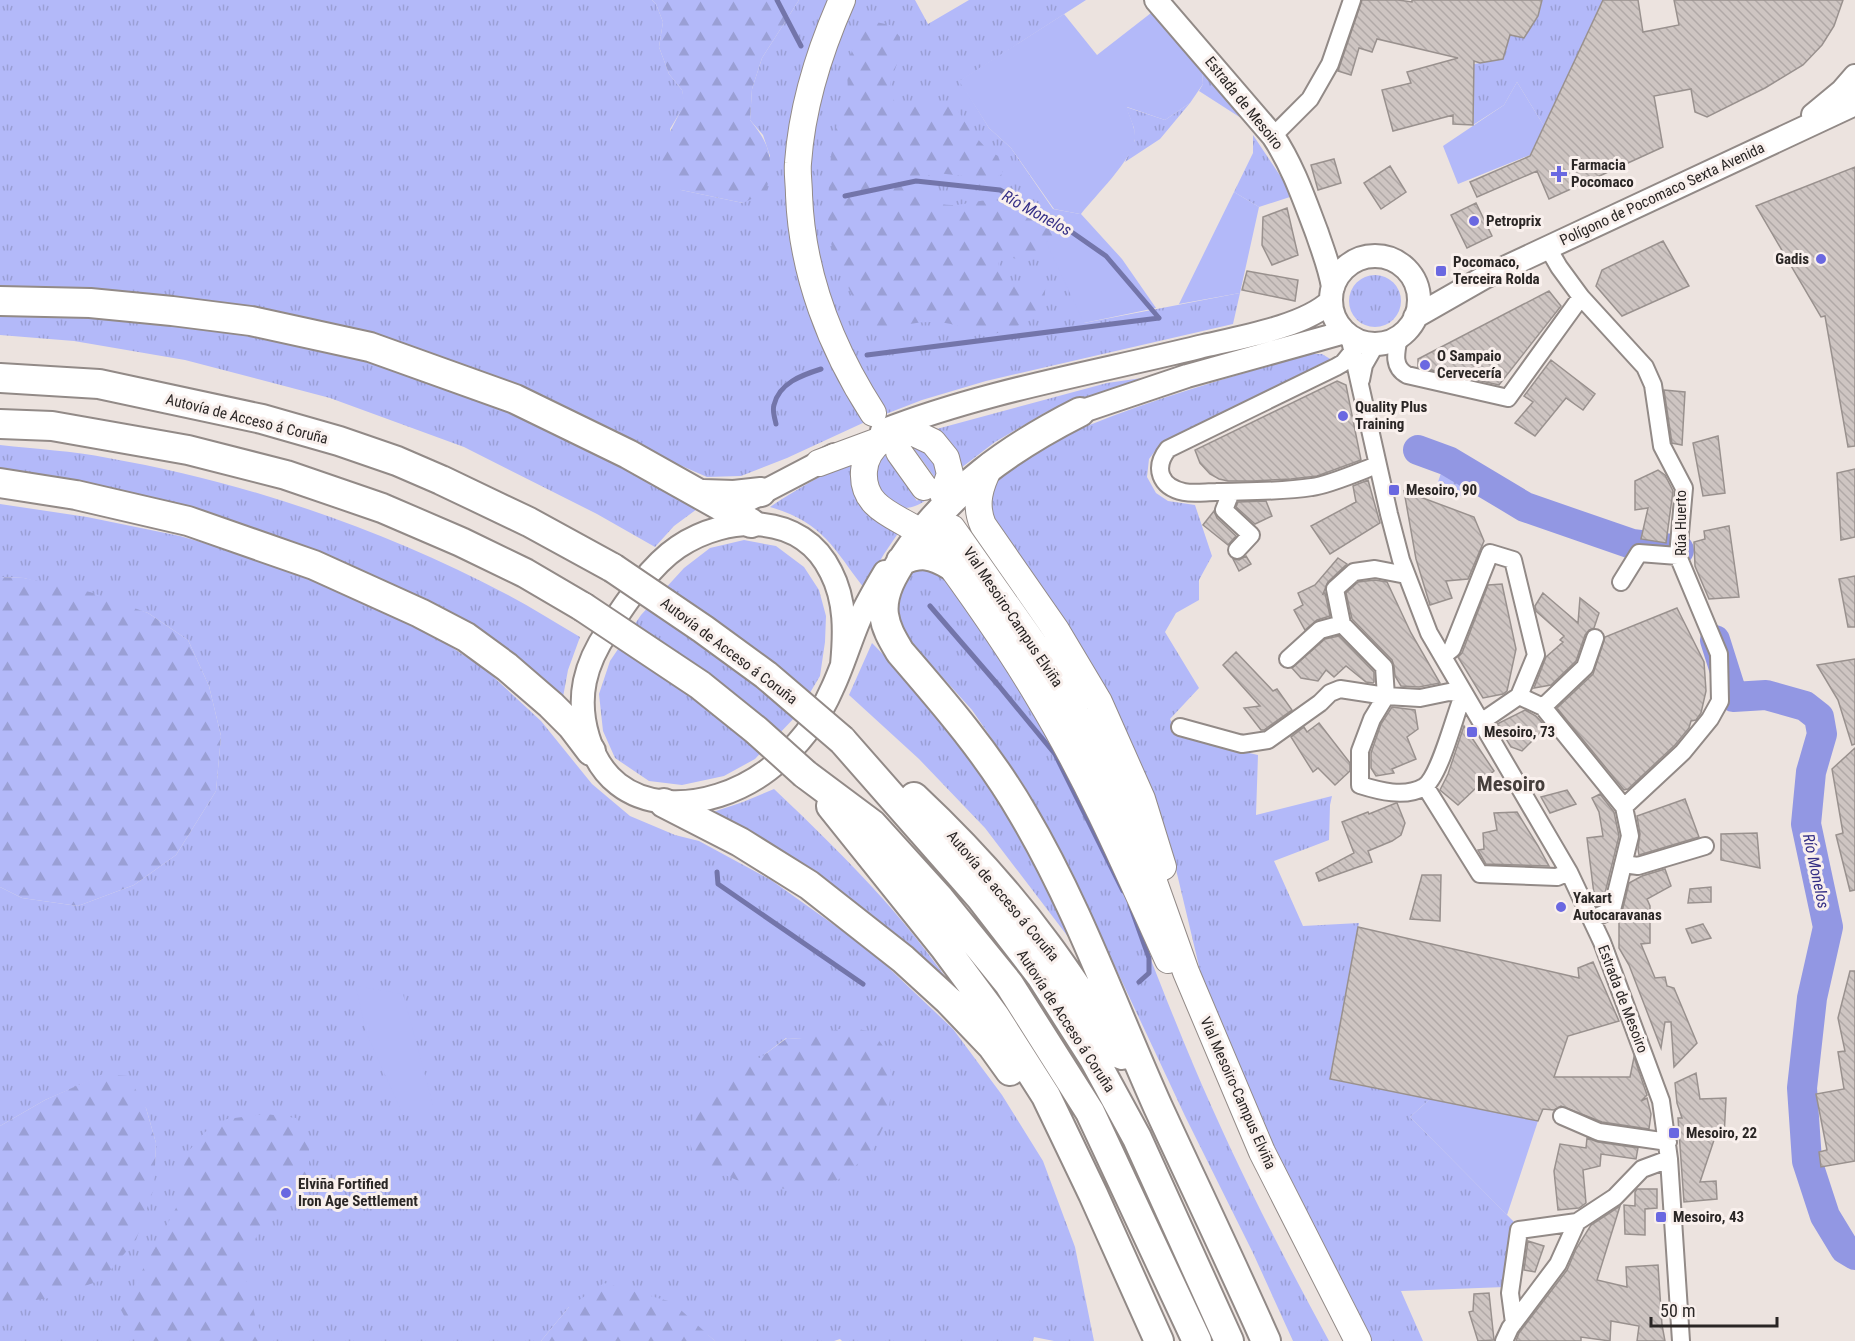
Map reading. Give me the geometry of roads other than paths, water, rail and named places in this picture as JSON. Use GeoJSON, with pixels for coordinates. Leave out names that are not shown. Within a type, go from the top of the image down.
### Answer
{"type":"FeatureCollection","features":[{"type":"Feature","properties":{"kind":"highway"},"geometry":{"type":"LineString","coordinates":[[0,301],[90,303],[172,311],[251,321],[370,347],[515,399],[628,454],[742,517]]}},
{"type":"Feature","properties":{"kind":"highway","name":"Autovía de Acceso á Coruña"},"geometry":{"type":"LineString","coordinates":[[0,378],[99,384],[262,419],[339,441],[397,462],[441,480],[529,522],[613,568],[704,629],[766,675],[842,740],[981,897],[1041,976],[1094,1059],[1137,1138],[1229,1341]]}},
{"type":"Feature","properties":{"kind":"highway"},"geometry":{"type":"LineString","coordinates":[[1080,412],[1024,442],[990,466],[919,530],[887,588],[884,614],[890,636],[900,652],[977,744],[1027,820],[1077,918],[1158,1106],[1266,1341]]}},
{"type":"Feature","properties":{"kind":"highway","name":"Autovía de Acceso á Coruña"},"geometry":{"type":"LineString","coordinates":[[0,424],[52,426],[188,450],[286,475],[382,508],[525,573],[583,607],[700,685],[756,730],[805,774],[872,824],[940,899],[1009,984],[1090,1112],[1197,1341]]}},
{"type":"Feature","properties":{"kind":"highway"},"geometry":{"type":"LineString","coordinates":[[0,483],[76,495],[188,521],[314,565],[420,613],[466,637],[507,667],[551,705],[572,726],[591,751]]}},
{"type":"Feature","properties":{"kind":"highway"},"geometry":{"type":"LineString","coordinates":[[699,494],[734,495],[761,492]]}},
{"type":"Feature","properties":{"kind":"highway"},"geometry":{"type":"LineString","coordinates":[[901,561],[914,556],[928,555],[950,565]]}},
{"type":"Feature","properties":{"kind":"highway","name":"Autovía de acceso á Coruña"},"geometry":{"type":"LineString","coordinates":[[842,740],[900,784],[945,826],[997,885],[1046,944],[1158,1106]]}},
{"type":"Feature","properties":{"kind":"highway"},"geometry":{"type":"LineString","coordinates":[[805,774],[944,947],[995,1016],[1046,1096],[1159,1341]]}},
{"type":"Feature","properties":{"kind":"highway"},"geometry":{"type":"LineString","coordinates":[[664,803],[740,842],[809,885],[903,959],[992,1046],[1043,1117],[1093,1194]]}},
{"type":"Feature","properties":{"kind":"main road"},"geometry":{"type":"LineString","coordinates":[[842,0],[827,34],[814,74],[803,124],[798,164],[800,207],[806,252],[819,302],[835,345],[855,385],[873,413]]}},
{"type":"Feature","properties":{"kind":"main road"},"geometry":{"type":"LineString","coordinates":[[907,433],[924,436],[933,442],[946,458],[950,474],[934,491],[891,446],[892,436],[907,433]]}},
{"type":"Feature","properties":{"kind":"main road"},"geometry":{"type":"LineString","coordinates":[[819,463],[891,446]]}},
{"type":"Feature","properties":{"kind":"main road"},"geometry":{"type":"LineString","coordinates":[[891,446],[872,449],[865,463],[864,477],[868,494],[876,506],[919,530],[934,543],[1001,638],[1033,688],[1073,759],[1182,978]]}},
{"type":"Feature","properties":{"kind":"main road"},"geometry":{"type":"LineString","coordinates":[[990,466],[982,482],[978,500],[980,519],[988,535],[1072,656],[1099,702],[1119,743],[1142,799],[1181,933],[1182,978]]}},
{"type":"Feature","properties":{"kind":"main road","name":"Vial Mesoiro-Campus Elviña"},"geometry":{"type":"LineString","coordinates":[[952,528],[1053,671],[1103,765],[1169,919],[1202,1054],[1271,1209],[1339,1341]]}},
{"type":"Feature","properties":{"kind":"main road","name":"Vial Mesoiro-Campus Elviña"},"geometry":{"type":"LineString","coordinates":[[1182,978],[1262,1152],[1358,1341]]}},
{"type":"Feature","properties":{"kind":"street","name":"Estrada de Mesoiro"},"geometry":{"type":"LineString","coordinates":[[1156,0],[1273,136],[1287,156],[1329,267],[1335,318],[1349,340],[1377,465],[1406,576],[1429,633],[1569,872],[1602,942],[1661,1101],[1669,1150],[1681,1341]]}},
{"type":"Feature","properties":{"kind":"street"},"geometry":{"type":"LineString","coordinates":[[1273,136],[1310,99],[1330,64],[1353,0]]}},
{"type":"Feature","properties":{"kind":"street","name":"Polígono de Pocomaco Sexta Avenida"},"geometry":{"type":"LineString","coordinates":[[1774,141],[1825,106],[1855,76]]}},
{"type":"Feature","properties":{"kind":"street","name":"Polígono de Pocomaco Sexta Avenida"},"geometry":{"type":"LineString","coordinates":[[1415,317],[1485,277],[1855,104]]}},
{"type":"Feature","properties":{"kind":"street"},"geometry":{"type":"LineString","coordinates":[[1823,120],[1855,113]]}},
{"type":"Feature","properties":{"kind":"street","name":"Estrada de Mesoiro"},"geometry":{"type":"LineString","coordinates":[[1311,219],[1334,243],[1359,260]]}},
{"type":"Feature","properties":{"kind":"street","name":"Rúa Huerto"},"geometry":{"type":"LineString","coordinates":[[1548,248],[1581,297],[1645,367],[1653,385],[1662,446],[1684,488],[1678,556],[1719,654],[1720,701],[1710,719],[1683,752],[1624,807]]}},
{"type":"Feature","properties":{"kind":"street"},"geometry":{"type":"LineString","coordinates":[[1381,257],[1392,260],[1402,266],[1415,283],[1418,300],[1415,317],[1408,328],[1392,341],[1376,344],[1349,340],[1187,376],[1047,423],[1014,439],[982,462],[934,491],[919,530],[871,596],[860,618],[833,689],[820,714],[799,743],[768,771],[730,791],[696,801],[664,803],[625,790],[610,778],[591,751],[584,719],[583,685],[596,649],[619,613],[658,565],[676,548],[704,532],[732,525],[742,517],[761,492],[875,434],[926,415],[986,398],[1289,324],[1317,312],[1332,294],[1343,270],[1359,260],[1381,257]]}},
{"type":"Feature","properties":{"kind":"street","name":"Polígono de Pocomaco Sexta Avenida"},"geometry":{"type":"LineString","coordinates":[[1415,283],[1433,288],[1453,286],[1485,277]]}},
{"type":"Feature","properties":{"kind":"street"},"geometry":{"type":"LineString","coordinates":[[1399,337],[1396,350],[1397,366],[1401,372],[1508,398],[1581,297]]}},
{"type":"Feature","properties":{"kind":"street"},"geometry":{"type":"LineString","coordinates":[[1349,340],[1343,363],[1168,449],[1161,458],[1160,470],[1163,480],[1186,493],[1232,492],[1314,487],[1377,465]]}},
{"type":"Feature","properties":{"kind":"street"},"geometry":{"type":"LineString","coordinates":[[1360,384],[1364,365],[1376,344]]}},
{"type":"Feature","properties":{"kind":"street"},"geometry":{"type":"LineString","coordinates":[[1232,492],[1224,510],[1251,535],[1237,550]]}},
{"type":"Feature","properties":{"kind":"street"},"geometry":{"type":"LineString","coordinates":[[742,517],[793,534],[815,549],[824,559],[838,590],[843,609],[845,632],[842,665]]}},
{"type":"Feature","properties":{"kind":"street"},"geometry":{"type":"LineString","coordinates":[[1443,656],[1452,649],[1490,553],[1514,560],[1536,655],[1519,696],[1481,722]]}},
{"type":"Feature","properties":{"kind":"street"},"geometry":{"type":"LineString","coordinates":[[1621,582],[1639,553],[1678,556]]}},
{"type":"Feature","properties":{"kind":"street"},"geometry":{"type":"LineString","coordinates":[[1180,727],[1242,744],[1268,740],[1320,703],[1330,693],[1340,689],[1386,696],[1420,698],[1449,692],[1464,693],[1457,707],[1437,769],[1425,786],[1406,792],[1380,791],[1360,785],[1360,751],[1372,719],[1386,696],[1384,667],[1342,624],[1335,589],[1354,572],[1375,569],[1406,576]]}},
{"type":"Feature","properties":{"kind":"street"},"geometry":{"type":"LineString","coordinates":[[1288,659],[1320,630],[1342,624]]}},
{"type":"Feature","properties":{"kind":"street"},"geometry":{"type":"LineString","coordinates":[[1543,707],[1585,667],[1595,638]]}},
{"type":"Feature","properties":{"kind":"street"},"geometry":{"type":"LineString","coordinates":[[1519,696],[1543,707],[1624,807],[1630,836],[1602,942]]}},
{"type":"Feature","properties":{"kind":"street"},"geometry":{"type":"LineString","coordinates":[[1425,786],[1480,874],[1557,877],[1569,872]]}},
{"type":"Feature","properties":{"kind":"street"},"geometry":{"type":"LineString","coordinates":[[1623,864],[1638,866],[1705,846]]}},
{"type":"Feature","properties":{"kind":"street"},"geometry":{"type":"LineString","coordinates":[[1592,919],[1612,910]]}},
{"type":"Feature","properties":{"kind":"street"},"geometry":{"type":"LineString","coordinates":[[1562,1116],[1599,1132],[1669,1150]]}},
{"type":"Feature","properties":{"kind":"street"},"geometry":{"type":"LineString","coordinates":[[1514,1323],[1510,1293],[1519,1230],[1577,1222],[1615,1197],[1642,1169],[1669,1150]]}},
{"type":"Feature","properties":{"kind":"street"},"geometry":{"type":"LineString","coordinates":[[1504,1341],[1514,1323],[1558,1264],[1577,1222]]}},
{"type":"Feature","properties":{"kind":"waterway","name":"Río Monelos"},"geometry":{"type":"LineString","coordinates":[[777,0],[801,46]]}},
{"type":"Feature","properties":{"kind":"waterway","name":"Río Monelos"},"geometry":{"type":"LineString","coordinates":[[845,196],[916,181],[1000,190],[1053,219],[1106,256],[1159,318]]}},
{"type":"Feature","properties":{"kind":"waterway"},"geometry":{"type":"LineString","coordinates":[[867,355],[1159,318]]}},
{"type":"Feature","properties":{"kind":"waterway"},"geometry":{"type":"LineString","coordinates":[[776,424],[773,407],[781,391],[799,377],[821,369]]}},
{"type":"Feature","properties":{"kind":"waterway","name":"Río Monelos"},"geometry":{"type":"LineString","coordinates":[[1418,450],[1448,461],[1525,507],[1632,544],[1679,550]]}},
{"type":"Feature","properties":{"kind":"waterway"},"geometry":{"type":"LineString","coordinates":[[930,606],[1055,754],[1123,891]]}},
{"type":"Feature","properties":{"kind":"waterway","name":"Río Monelos"},"geometry":{"type":"LineString","coordinates":[[1715,640],[1733,697],[1766,695],[1805,706],[1819,717],[1822,734],[1811,772],[1806,824],[1828,927],[1812,998],[1802,1088],[1807,1161],[1825,1216],[1845,1249],[1855,1255]]}},
{"type":"Feature","properties":{"kind":"waterway"},"geometry":{"type":"LineString","coordinates":[[717,872],[718,884],[863,984]]}},
{"type":"Feature","properties":{"kind":"waterway"},"geometry":{"type":"LineString","coordinates":[[1130,905],[1149,958],[1149,973],[1139,982]]}},
{"type":"Feature","properties":{"kind":"place","name":"Farmacia Pocomaco"},"geometry":{"type":"Point","coordinates":[1559,174]}},
{"type":"Feature","properties":{"kind":"place","name":"Petroprix"},"geometry":{"type":"Point","coordinates":[1474,221]}},
{"type":"Feature","properties":{"kind":"place","name":"Gadis"},"geometry":{"type":"Point","coordinates":[1821,259]}},
{"type":"Feature","properties":{"kind":"place","name":"Pocomaco, Terceira Rolda"},"geometry":{"type":"Point","coordinates":[1441,271]}},
{"type":"Feature","properties":{"kind":"place","name":"O Sampaio Cervecería"},"geometry":{"type":"Point","coordinates":[1425,365]}},
{"type":"Feature","properties":{"kind":"place","name":"Quality Plus Training"},"geometry":{"type":"Point","coordinates":[1343,416]}},
{"type":"Feature","properties":{"kind":"place","name":"Mesoiro, 90"},"geometry":{"type":"Point","coordinates":[1394,490]}},
{"type":"Feature","properties":{"kind":"place","name":"Mesoiro, 73"},"geometry":{"type":"Point","coordinates":[1472,732]}},
{"type":"Feature","properties":{"kind":"place","name":"Yakart Autocaravanas"},"geometry":{"type":"Point","coordinates":[1561,907]}},
{"type":"Feature","properties":{"kind":"place","name":"Mesoiro, 22"},"geometry":{"type":"Point","coordinates":[1674,1133]}},
{"type":"Feature","properties":{"kind":"place","name":"Elviña Fortified Iron Age Settlement"},"geometry":{"type":"Point","coordinates":[286,1193]}},
{"type":"Feature","properties":{"kind":"place","name":"Mesoiro, 43"},"geometry":{"type":"Point","coordinates":[1661,1217]}},
{"type":"Feature","properties":{"kind":"district","name":"Mesoiro"},"geometry":{"type":"Point","coordinates":[1511,784]}}]}
